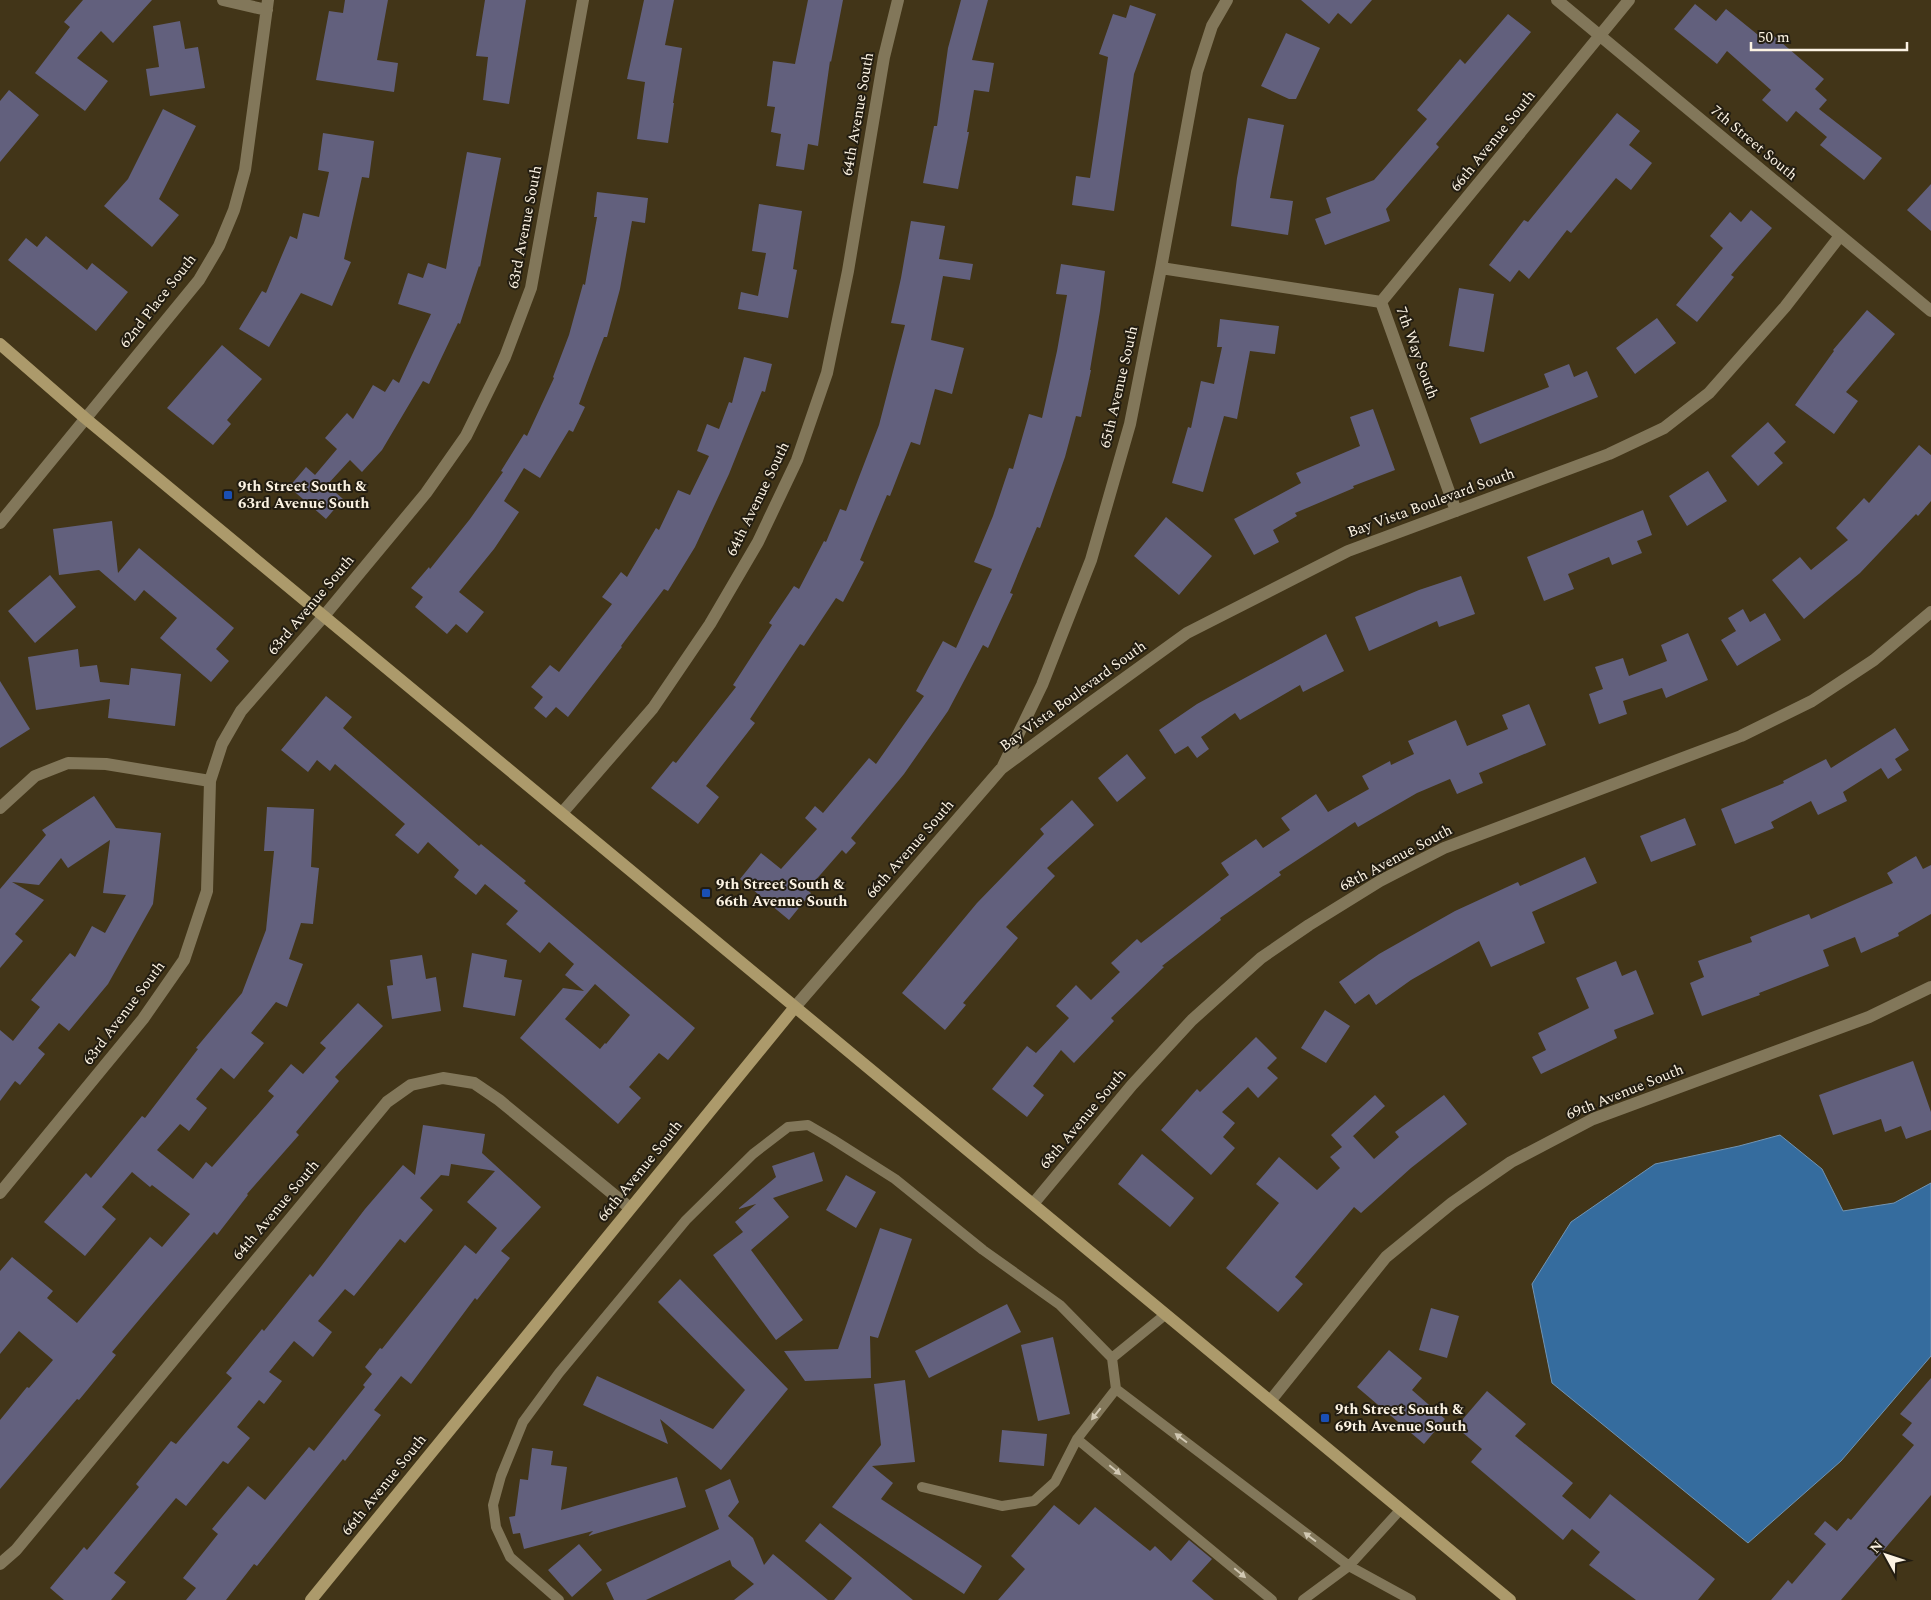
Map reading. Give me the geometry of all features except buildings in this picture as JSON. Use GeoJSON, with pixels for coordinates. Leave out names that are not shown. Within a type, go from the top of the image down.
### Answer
{"type":"FeatureCollection","features":[{"type":"Feature","properties":{"kind":"street"},"geometry":{"type":"LineString","coordinates":[[222,0],[267,5]]}},
{"type":"Feature","properties":{"kind":"street","name":"63rd Avenue South"},"geometry":{"type":"LineString","coordinates":[[0,1193],[143,1019],[184,960],[207,891],[210,781],[222,744],[241,711],[324,616],[432,485],[466,436],[505,357],[531,288],[583,0]]}},
{"type":"Feature","properties":{"kind":"street","name":"64th Avenue South"},"geometry":{"type":"LineString","coordinates":[[562,813],[653,708],[710,624],[758,542],[797,460],[827,373],[848,271],[884,58],[898,0]]}},
{"type":"Feature","properties":{"kind":"street","name":"65th Avenue South"},"geometry":{"type":"LineString","coordinates":[[1001,769],[1042,685],[1091,560],[1130,424],[1197,72],[1212,26],[1227,0]]}},
{"type":"Feature","properties":{"kind":"street","name":"7th Street South"},"geometry":{"type":"LineString","coordinates":[[1557,0],[1931,311]]}},
{"type":"Feature","properties":{"kind":"street","name":"66th Avenue South"},"geometry":{"type":"LineString","coordinates":[[1381,302],[1629,0]]}},
{"type":"Feature","properties":{"kind":"street","name":"62nd Place South"},"geometry":{"type":"LineString","coordinates":[[0,523],[199,280],[219,246],[234,210],[244,170],[267,5]]}},
{"type":"Feature","properties":{"kind":"street","name":"Bay Vista Boulevard South"},"geometry":{"type":"LineString","coordinates":[[1001,769],[1187,633],[1348,551],[1609,454],[1664,428],[1708,393],[1785,307],[1840,236]]}},
{"type":"Feature","properties":{"kind":"street","name":"7th Way South"},"geometry":{"type":"LineString","coordinates":[[1161,268],[1381,302],[1456,511]]}},
{"type":"Feature","properties":{"kind":"street"},"geometry":{"type":"LineString","coordinates":[[0,344],[324,616],[1510,1600]]}},
{"type":"Feature","properties":{"kind":"street","name":"68th Avenue South"},"geometry":{"type":"LineString","coordinates":[[1033,1204],[1132,1085],[1192,1020],[1261,958],[1309,925],[1380,881],[1444,848],[1741,736],[1812,701],[1874,660],[1931,612]]}},
{"type":"Feature","properties":{"kind":"street"},"geometry":{"type":"LineString","coordinates":[[0,808],[35,776],[68,763],[106,764],[210,781]]}},
{"type":"Feature","properties":{"kind":"street","name":"66th Avenue South"},"geometry":{"type":"LineString","coordinates":[[312,1600],[795,1007],[1001,769]]}},
{"type":"Feature","properties":{"kind":"street","name":"69th Avenue South"},"geometry":{"type":"LineString","coordinates":[[1271,1400],[1386,1256],[1452,1203],[1511,1162],[1593,1119],[1869,1017],[1931,986]]}},
{"type":"Feature","properties":{"kind":"street","name":"64th Avenue South"},"geometry":{"type":"LineString","coordinates":[[0,1564],[16,1550],[387,1102],[411,1085],[443,1078],[474,1083],[499,1100],[630,1208]]}},
{"type":"Feature","properties":{"kind":"lane"},"geometry":{"type":"LineString","coordinates":[[559,1600],[510,1557],[496,1527],[493,1505],[500,1476],[523,1422],[559,1373],[686,1220],[753,1154],[788,1127],[808,1126],[895,1178],[983,1250],[1060,1305],[1112,1358],[1116,1389],[1077,1439],[1055,1482],[1034,1501],[1002,1506],[922,1487]]}},
{"type":"Feature","properties":{"kind":"lane"},"geometry":{"type":"LineString","coordinates":[[1112,1358],[1166,1314]]}},
{"type":"Feature","properties":{"kind":"lane"},"geometry":{"type":"LineString","coordinates":[[1116,1389],[1349,1566],[1411,1600]]}},
{"type":"Feature","properties":{"kind":"lane"},"geometry":{"type":"LineString","coordinates":[[1077,1439],[1272,1600]]}},
{"type":"Feature","properties":{"kind":"lane"},"geometry":{"type":"LineString","coordinates":[[1303,1600],[1349,1566],[1401,1509]]}},
{"type":"Feature","properties":{"kind":"water"},"geometry":{"type":"Polygon","coordinates":[[[1780,1135],[1822,1169],[1843,1211],[1894,1203],[1931,1183],[1931,1356],[1841,1461],[1748,1543],[1552,1383],[1532,1284],[1571,1222],[1655,1164],[1780,1135]]]}},
{"type":"Feature","properties":{"kind":"place","name":"9th Street South & 63rd Avenue South"},"geometry":{"type":"Point","coordinates":[228,495]}},
{"type":"Feature","properties":{"kind":"place","name":"9th Street South & 66th Avenue South"},"geometry":{"type":"Point","coordinates":[706,893]}},
{"type":"Feature","properties":{"kind":"place","name":"9th Street South & 69th Avenue South"},"geometry":{"type":"Point","coordinates":[1325,1418]}}]}
